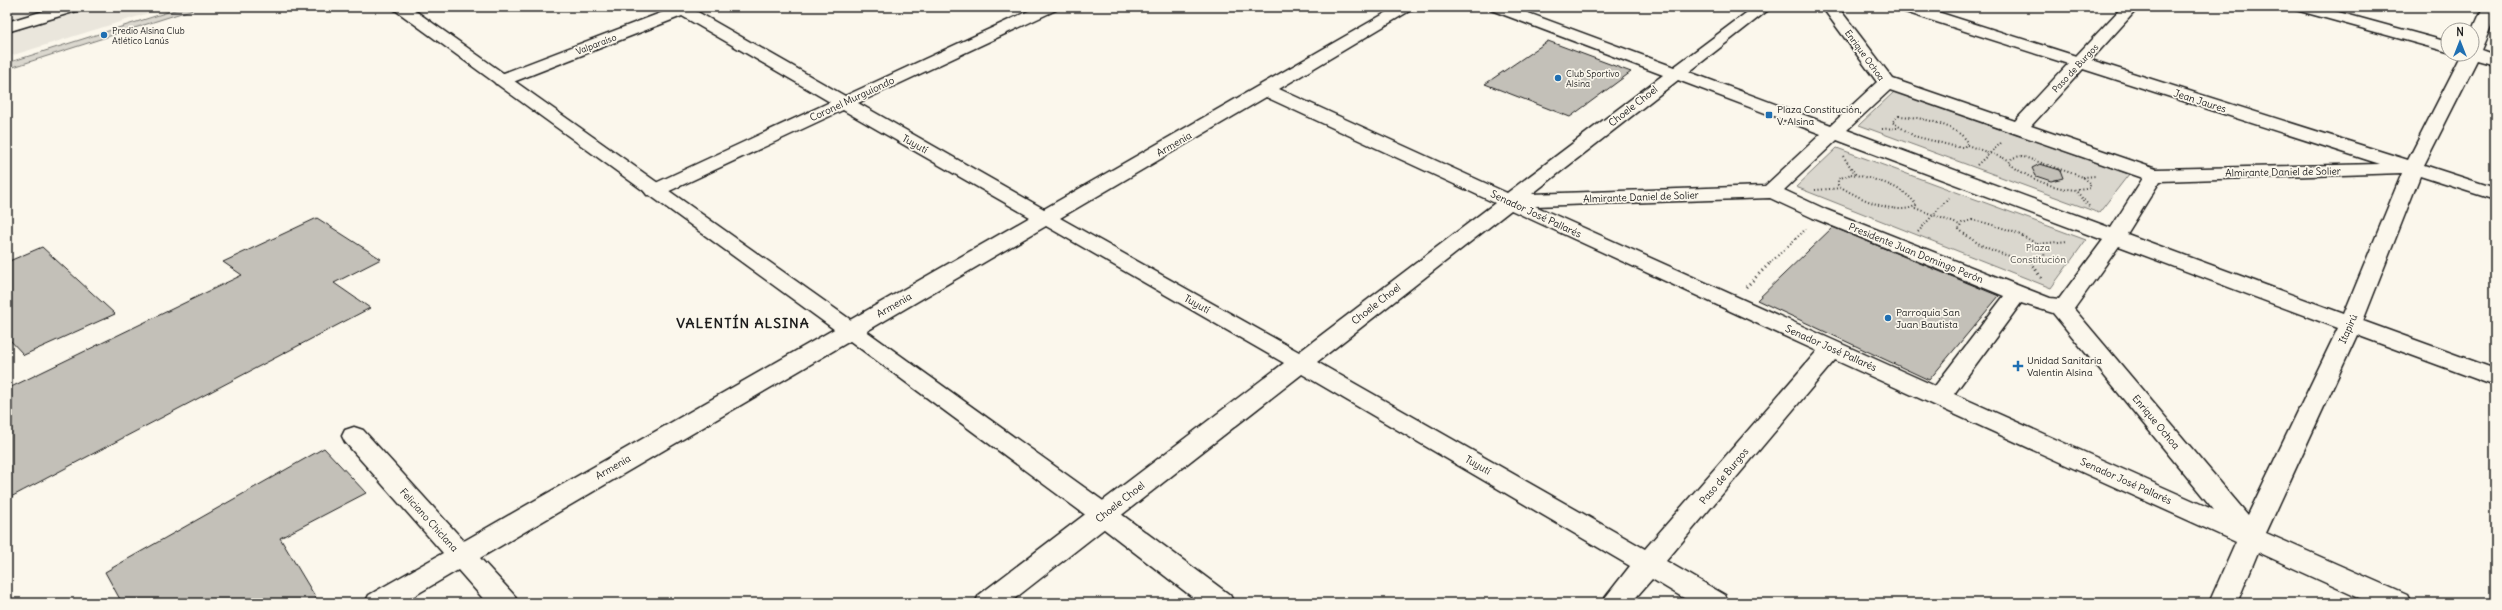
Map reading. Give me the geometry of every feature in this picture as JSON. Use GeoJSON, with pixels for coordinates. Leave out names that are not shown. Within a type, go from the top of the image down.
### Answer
{"type":"FeatureCollection","features":[{"type":"Feature","properties":{"kind":"street"},"geometry":{"type":"LineString","coordinates":[[7,27],[74,7]]}},
{"type":"Feature","properties":{"kind":"street"},"geometry":{"type":"LineString","coordinates":[[399,7],[850,330],[1104,515],[1220,603]]}},
{"type":"Feature","properties":{"kind":"street","name":"Coronel Murguiondo"},"geometry":{"type":"LineString","coordinates":[[654,191],[1050,7]]}},
{"type":"Feature","properties":{"kind":"street","name":"Armenia"},"geometry":{"type":"LineString","coordinates":[[379,603],[1408,7]]}},
{"type":"Feature","properties":{"kind":"street"},"geometry":{"type":"LineString","coordinates":[[1497,7],[2495,378]]}},
{"type":"Feature","properties":{"kind":"street","name":"Choele Choel"},"geometry":{"type":"LineString","coordinates":[[989,603],[1764,7]]}},
{"type":"Feature","properties":{"kind":"street","name":"Enrique Ochoa"},"geometry":{"type":"LineString","coordinates":[[1830,7],[1887,83]]}},
{"type":"Feature","properties":{"kind":"street","name":"Jean Jaures"},"geometry":{"type":"LineString","coordinates":[[1905,7],[2495,194]]}},
{"type":"Feature","properties":{"kind":"street","name":"Paso de Burgos"},"geometry":{"type":"LineString","coordinates":[[2018,128],[2131,7]]}},
{"type":"Feature","properties":{"kind":"street"},"geometry":{"type":"LineString","coordinates":[[2302,7],[2440,45]]}},
{"type":"Feature","properties":{"kind":"street","name":"Itapirú"},"geometry":{"type":"LineString","coordinates":[[2480,34],[2491,7]]}},
{"type":"Feature","properties":{"kind":"street","name":"Valparaíso"},"geometry":{"type":"LineString","coordinates":[[502,80],[684,8]]}},
{"type":"Feature","properties":{"kind":"street","name":"Tuyutí"},"geometry":{"type":"LineString","coordinates":[[684,8],[843,104],[1301,362],[1715,603]]}},
{"type":"Feature","properties":{"kind":"street"},"geometry":{"type":"LineString","coordinates":[[2480,55],[2495,60]]}},
{"type":"Feature","properties":{"kind":"street","name":"Itapirú"},"geometry":{"type":"LineString","coordinates":[[2223,603],[2251,537],[2351,324],[2413,169],[2467,62]]}},
{"type":"Feature","properties":{"kind":"street"},"geometry":{"type":"LineString","coordinates":[[1772,192],[1774,188],[1887,83],[2154,175],[2115,237],[2066,304],[2061,308]]}},
{"type":"Feature","properties":{"kind":"street","name":"Senador José Pallarés"},"geometry":{"type":"LineString","coordinates":[[1266,90],[1729,303],[1940,396],[2397,603]]}},
{"type":"Feature","properties":{"kind":"street","name":"Almirante Daniel de Solier"},"geometry":{"type":"LineString","coordinates":[[2154,175],[2413,169]]}},
{"type":"Feature","properties":{"kind":"street","name":"Almirante Daniel de Solier"},"geometry":{"type":"LineString","coordinates":[[1509,202],[1772,192]]}},
{"type":"Feature","properties":{"kind":"street","name":"Presidente Juan Domingo Perón"},"geometry":{"type":"LineString","coordinates":[[1772,192],[1820,214],[1904,248],[2017,293],[2061,308]]}},
{"type":"Feature","properties":{"kind":"street"},"geometry":{"type":"LineString","coordinates":[[1940,396],[2017,293]]}},
{"type":"Feature","properties":{"kind":"street","name":"Enrique Ochoa"},"geometry":{"type":"LineString","coordinates":[[2061,308],[2251,537]]}},
{"type":"Feature","properties":{"kind":"street","name":"Paso de Burgos"},"geometry":{"type":"LineString","coordinates":[[1615,603],[1650,564],[1832,348]]}},
{"type":"Feature","properties":{"kind":"street","name":"Feliciano Chiclana"},"geometry":{"type":"LineString","coordinates":[[354,436],[504,603]]}},
{"type":"Feature","properties":{"kind":"path"},"geometry":{"type":"LineString","coordinates":[[1967,145],[1967,140],[1961,134],[1916,118],[1899,116],[1893,119],[1892,122],[1897,128],[1942,145],[1959,148],[1967,145],[2009,160],[2016,157],[2033,158],[2083,176],[2091,186],[2087,190],[2070,190],[2020,172],[2011,167],[2009,160]]}},
{"type":"Feature","properties":{"kind":"path"},"geometry":{"type":"LineString","coordinates":[[1904,248],[1989,153],[2018,128]]}},
{"type":"Feature","properties":{"kind":"path"},"geometry":{"type":"LineString","coordinates":[[1915,208],[1916,202],[1910,196],[1863,177],[1845,175],[1838,179],[1838,185],[1847,191],[1889,208],[1907,211],[1915,208],[1960,225]]}},
{"type":"Feature","properties":{"kind":"path"},"geometry":{"type":"LineString","coordinates":[[1729,303],[1820,214]]}},
{"type":"Feature","properties":{"kind":"path"},"geometry":{"type":"LineString","coordinates":[[1966,221],[1985,223],[2037,244],[2045,254],[2041,259],[2023,259],[1970,239],[1961,232],[1960,225],[1966,221]]}},
{"type":"Feature","properties":{"kind":"shaded area"},"geometry":{"type":"Polygon","coordinates":[[[7,7],[168,7],[7,57],[7,7]]]}},
{"type":"Feature","properties":{"kind":"green space","name":"Predio Alsina Club Atlético Lanús"},"geometry":{"type":"Polygon","coordinates":[[[184,7],[200,7],[7,69],[7,63],[184,7]]]}},
{"type":"Feature","properties":{"kind":"green space"},"geometry":{"type":"Polygon","coordinates":[[[1894,92],[2129,174],[2099,213],[1859,125],[1894,92]]]}},
{"type":"Feature","properties":{"kind":"green space","name":"Plaza Constitución"},"geometry":{"type":"Polygon","coordinates":[[[1837,148],[2086,240],[2051,288],[1796,187],[1837,148]]]}},
{"type":"Feature","properties":{"kind":"building","name":"Club Sportivo Alsina"},"geometry":{"type":"Polygon","coordinates":[[[1548,41],[1631,72],[1570,117],[1485,84],[1548,41]]]}},
{"type":"Feature","properties":{"kind":"building"},"geometry":{"type":"Polygon","coordinates":[[[2040,164],[2060,170],[2063,178],[2051,181],[2036,176],[2032,168],[2040,164]]]}},
{"type":"Feature","properties":{"kind":"building"},"geometry":{"type":"Polygon","coordinates":[[[317,218],[381,259],[334,283],[370,308],[7,499],[7,389],[242,275],[223,262],[317,218]]]}},
{"type":"Feature","properties":{"kind":"building","name":"Parroquia San Juan Bautista"},"geometry":{"type":"Polygon","coordinates":[[[1833,227],[1999,296],[1929,380],[1757,300],[1833,227]]]}},
{"type":"Feature","properties":{"kind":"building"},"geometry":{"type":"Polygon","coordinates":[[[42,247],[115,314],[24,355],[7,337],[7,262],[42,247]]]}},
{"type":"Feature","properties":{"kind":"building"},"geometry":{"type":"Polygon","coordinates":[[[324,448],[366,493],[280,538],[319,603],[122,603],[105,572],[324,448]]]}},
{"type":"Feature","properties":{"kind":"place","name":"Predio Alsina Club Atlético Lanús"},"geometry":{"type":"Point","coordinates":[104,35]}},
{"type":"Feature","properties":{"kind":"place","name":"Club Sportivo Alsina"},"geometry":{"type":"Point","coordinates":[1558,78]}},
{"type":"Feature","properties":{"kind":"place","name":"Plaza Constitución, V. Alsina"},"geometry":{"type":"Point","coordinates":[1769,115]}},
{"type":"Feature","properties":{"kind":"place","name":"Parroquia San Juan Bautista"},"geometry":{"type":"Point","coordinates":[1888,318]}},
{"type":"Feature","properties":{"kind":"place","name":"Unidad Sanitaria Valentin Alsina"},"geometry":{"type":"Point","coordinates":[2018,366]}},
{"type":"Feature","properties":{"kind":"district","name":"VALENTÍN ALSINA"},"geometry":{"type":"Point","coordinates":[743,323]}}]}
